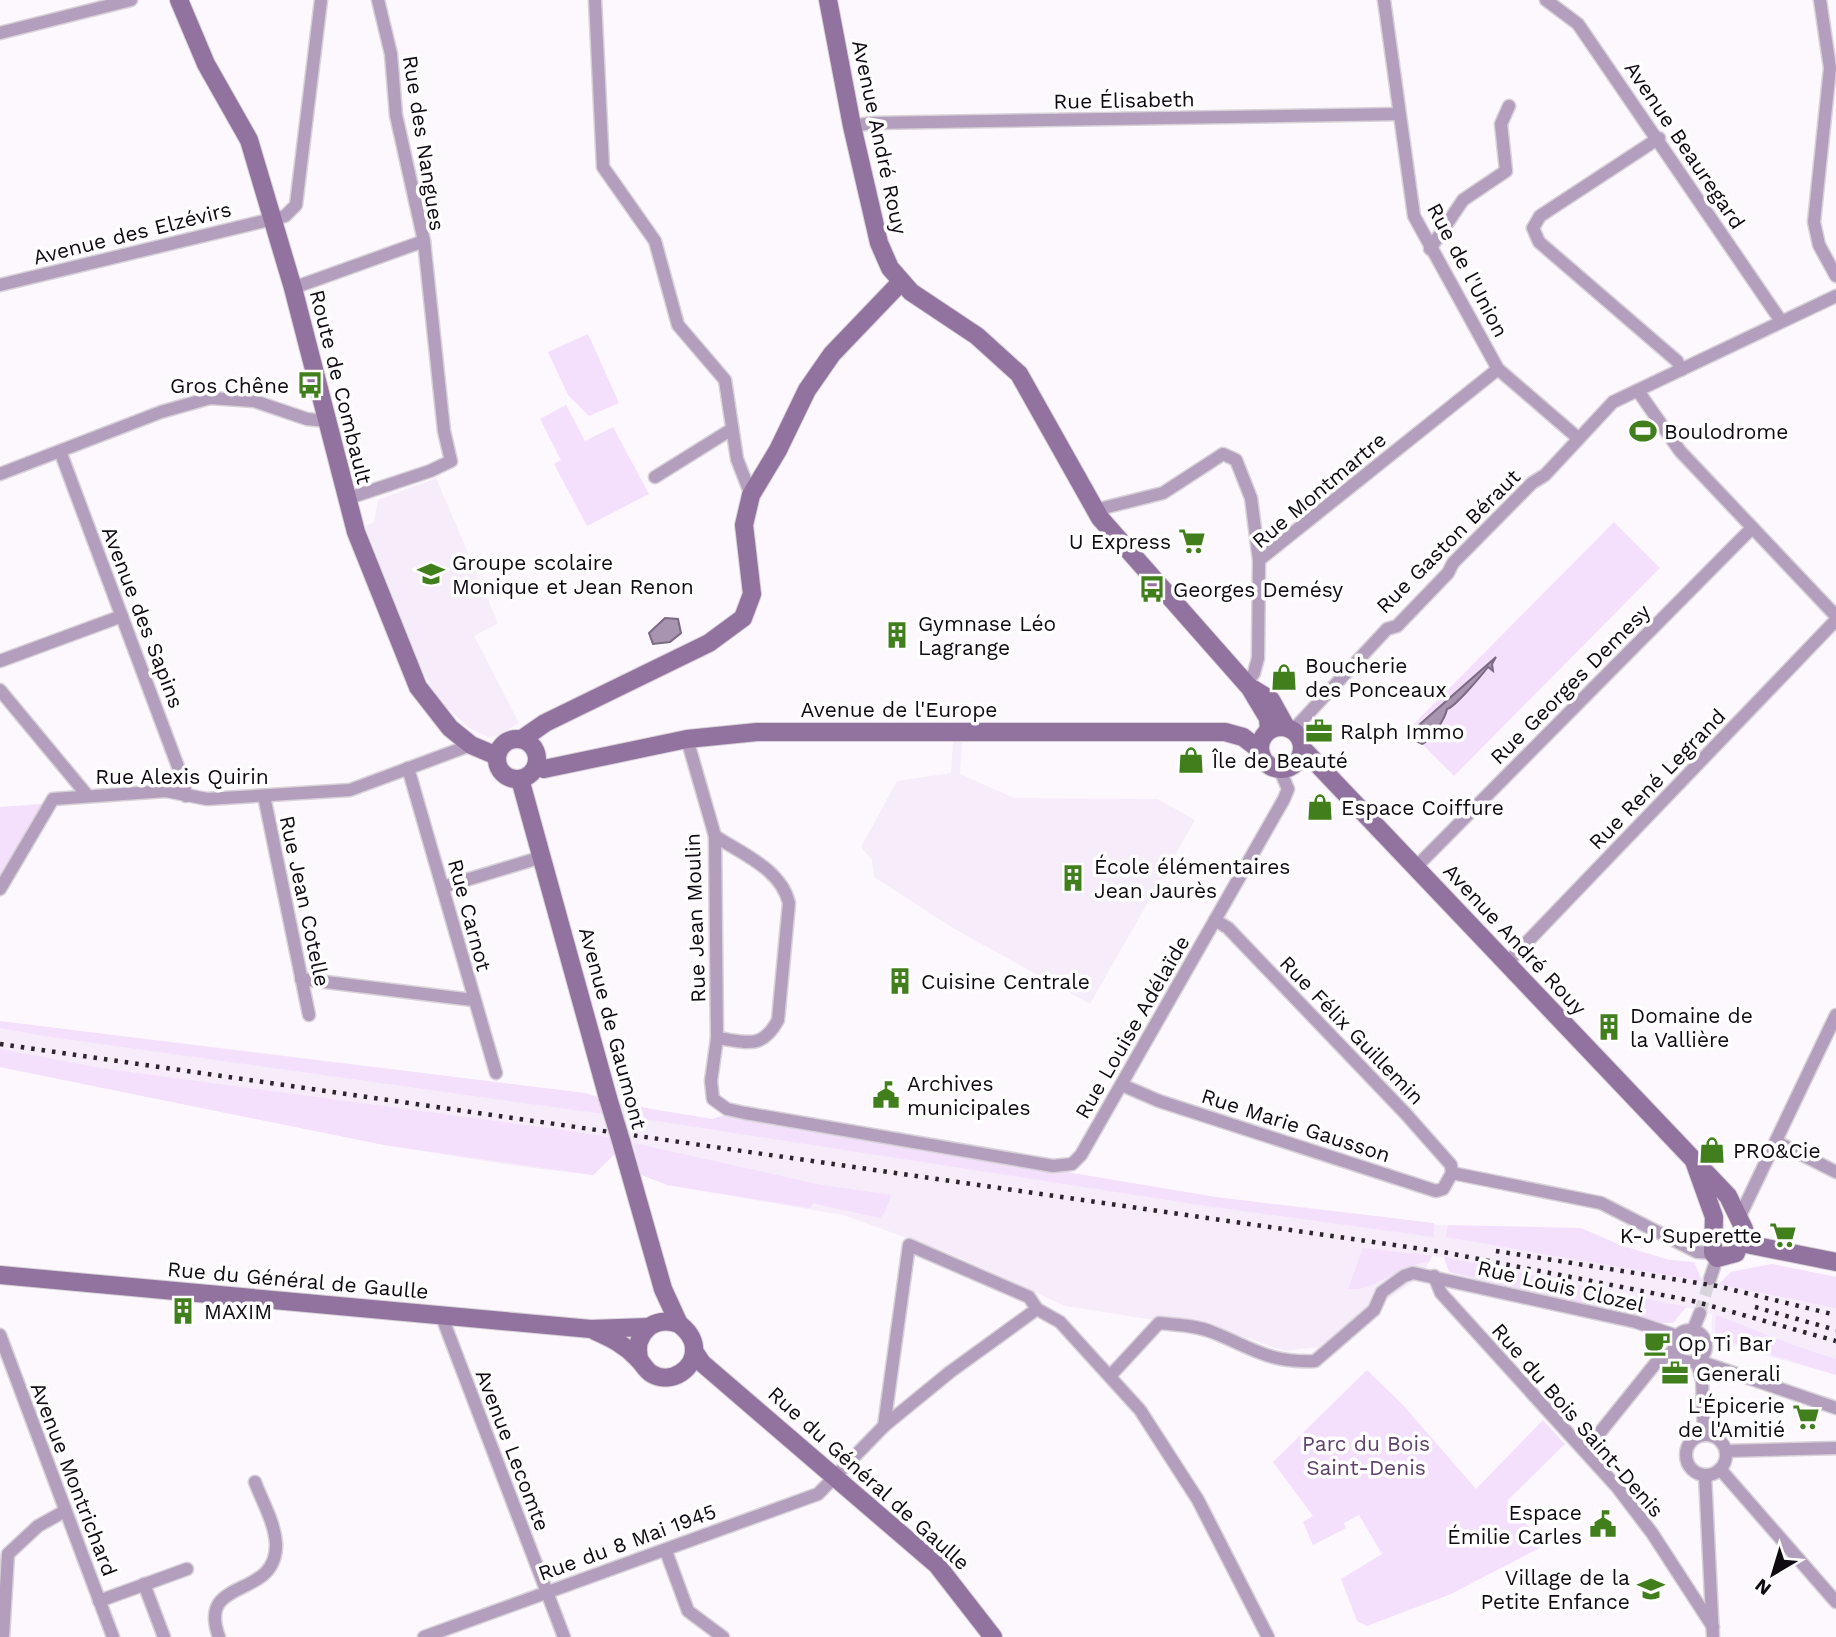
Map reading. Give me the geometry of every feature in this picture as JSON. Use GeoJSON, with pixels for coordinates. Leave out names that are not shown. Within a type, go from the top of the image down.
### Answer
{"type":"FeatureCollection","features":[{"type":"Feature","properties":{"kind":"main road","name":"Route de Combault"},"geometry":{"type":"LineString","coordinates":[[179,0],[206,64],[249,139],[293,288],[346,499],[376,586],[418,687],[445,723],[471,745],[497,756]]}},
{"type":"Feature","properties":{"kind":"main road","name":"Avenue André Rouy"},"geometry":{"type":"LineString","coordinates":[[828,0],[852,126],[879,243],[901,282],[920,299],[977,336],[1019,374],[1095,510],[1248,686],[1271,700],[1283,729]]}},
{"type":"Feature","properties":{"kind":"main road"},"geometry":{"type":"LineString","coordinates":[[522,739],[537,752],[536,766],[530,775],[520,779],[503,773],[497,756],[506,742],[522,739],[545,723],[709,643],[743,618],[752,594],[744,525],[751,495],[778,450],[807,390],[832,354],[901,282]]}},
{"type":"Feature","properties":{"kind":"main road"},"geometry":{"type":"LineString","coordinates":[[1286,769],[1298,762],[1303,749],[1300,738],[1283,729],[1262,739],[1260,750],[1265,763],[1286,769],[1332,778]]}},
{"type":"Feature","properties":{"kind":"main road","name":"Avenue de l'Europe"},"geometry":{"type":"LineString","coordinates":[[536,766],[544,769],[687,739],[758,732],[1225,732],[1242,737],[1260,750]]}},
{"type":"Feature","properties":{"kind":"main road","name":"Avenue André Rouy"},"geometry":{"type":"LineString","coordinates":[[1303,749],[1728,1196],[1738,1214]]}},
{"type":"Feature","properties":{"kind":"main road","name":"Avenue de Gaumont"},"geometry":{"type":"LineString","coordinates":[[520,779],[663,1289],[679,1324]]}},
{"type":"Feature","properties":{"kind":"main road","name":"Avenue André Rouy"},"geometry":{"type":"LineString","coordinates":[[1694,1161],[1714,1217]]}},
{"type":"Feature","properties":{"kind":"main road"},"geometry":{"type":"LineString","coordinates":[[1724,1208],[1738,1214],[1744,1229],[1741,1243],[1735,1253],[1715,1256],[1714,1217],[1724,1208]]}},
{"type":"Feature","properties":{"kind":"main road"},"geometry":{"type":"LineString","coordinates":[[1741,1243],[1836,1262]]}},
{"type":"Feature","properties":{"kind":"main road","name":"Rue du Général de Gaulle"},"geometry":{"type":"LineString","coordinates":[[0,1275],[591,1329],[651,1325]]}},
{"type":"Feature","properties":{"kind":"main road"},"geometry":{"type":"LineString","coordinates":[[651,1325],[671,1321],[679,1324],[691,1336],[694,1351],[689,1366],[678,1375],[659,1377],[650,1373],[639,1359],[638,1342],[651,1325],[663,1289]]}},
{"type":"Feature","properties":{"kind":"main road","name":"Rue du Général de Gaulle"},"geometry":{"type":"LineString","coordinates":[[591,1329],[616,1339],[639,1359]]}},
{"type":"Feature","properties":{"kind":"main road","name":"Rue du Général de Gaulle"},"geometry":{"type":"LineString","coordinates":[[694,1351],[702,1363],[737,1390],[937,1565],[993,1637]]}},
{"type":"Feature","properties":{"kind":"main road","name":"Rue du Général de Gaulle"},"geometry":{"type":"LineString","coordinates":[[678,1375],[708,1379],[737,1390]]}},
{"type":"Feature","properties":{"kind":"street"},"geometry":{"type":"LineString","coordinates":[[0,33],[131,0]]}},
{"type":"Feature","properties":{"kind":"street"},"geometry":{"type":"LineString","coordinates":[[274,218],[289,214],[296,205],[321,0]]}},
{"type":"Feature","properties":{"kind":"street","name":"Rue des Nangues"},"geometry":{"type":"LineString","coordinates":[[293,288],[424,241],[396,115],[391,54],[378,0]]}},
{"type":"Feature","properties":{"kind":"street"},"geometry":{"type":"LineString","coordinates":[[595,0],[603,167],[655,241],[678,325],[725,380],[737,459],[751,495]]}},
{"type":"Feature","properties":{"kind":"street","name":"Rue de l'Union"},"geometry":{"type":"LineString","coordinates":[[1384,0],[1414,216],[1499,369],[1578,438]]}},
{"type":"Feature","properties":{"kind":"street","name":"Avenue Beauregard"},"geometry":{"type":"LineString","coordinates":[[1546,0],[1578,24],[1659,138],[1781,321]]}},
{"type":"Feature","properties":{"kind":"street"},"geometry":{"type":"LineString","coordinates":[[1820,0],[1830,68],[1814,222],[1819,245],[1836,276]]}},
{"type":"Feature","properties":{"kind":"street"},"geometry":{"type":"LineString","coordinates":[[1430,249],[1463,200],[1506,171],[1502,124],[1509,106]]}},
{"type":"Feature","properties":{"kind":"street","name":"Rue Élisabeth"},"geometry":{"type":"LineString","coordinates":[[852,126],[872,123],[1398,114]]}},
{"type":"Feature","properties":{"kind":"street"},"geometry":{"type":"LineString","coordinates":[[1659,138],[1540,216],[1533,228],[1539,242],[1677,361],[1681,370]]}},
{"type":"Feature","properties":{"kind":"street","name":"Avenue des Elzévirs"},"geometry":{"type":"LineString","coordinates":[[0,285],[274,218]]}},
{"type":"Feature","properties":{"kind":"street"},"geometry":{"type":"LineString","coordinates":[[346,499],[430,471],[451,461],[444,431],[424,241]]}},
{"type":"Feature","properties":{"kind":"street","name":"Rue Gaston Béraut"},"geometry":{"type":"LineString","coordinates":[[1283,729],[1387,629],[1397,626],[1448,573],[1453,562],[1532,483],[1554,466],[1613,402],[1836,296]]}},
{"type":"Feature","properties":{"kind":"street","name":"Rue Montmartre"},"geometry":{"type":"LineString","coordinates":[[1248,686],[1258,658],[1259,560],[1499,369]]}},
{"type":"Feature","properties":{"kind":"street"},"geometry":{"type":"LineString","coordinates":[[1638,391],[1680,451],[1836,618]]}},
{"type":"Feature","properties":{"kind":"street"},"geometry":{"type":"LineString","coordinates":[[0,474],[210,398],[254,401],[307,419],[326,421]]}},
{"type":"Feature","properties":{"kind":"street"},"geometry":{"type":"LineString","coordinates":[[655,477],[732,429]]}},
{"type":"Feature","properties":{"kind":"street","name":"Avenue des Sapins"},"geometry":{"type":"LineString","coordinates":[[60,451],[183,780],[186,796]]}},
{"type":"Feature","properties":{"kind":"street"},"geometry":{"type":"LineString","coordinates":[[1095,510],[1163,494],[1223,454],[1236,460],[1251,498],[1259,560]]}},
{"type":"Feature","properties":{"kind":"street","name":"Rue Georges Demesy"},"geometry":{"type":"LineString","coordinates":[[1416,867],[1751,529]]}},
{"type":"Feature","properties":{"kind":"street"},"geometry":{"type":"LineString","coordinates":[[0,660],[122,616]]}},
{"type":"Feature","properties":{"kind":"street","name":"Rue René Legrand"},"geometry":{"type":"LineString","coordinates":[[1506,964],[1836,618]]}},
{"type":"Feature","properties":{"kind":"street"},"geometry":{"type":"LineString","coordinates":[[0,690],[87,795]]}},
{"type":"Feature","properties":{"kind":"street","name":"Rue Jean Moulin"},"geometry":{"type":"LineString","coordinates":[[687,739],[715,836],[717,1038],[711,1081],[713,1099],[727,1109],[745,1113],[1053,1166],[1072,1164],[1081,1155]]}},
{"type":"Feature","properties":{"kind":"street","name":"Rue Alexis Quirin"},"geometry":{"type":"LineString","coordinates":[[0,889],[53,799],[166,791],[207,799],[350,790],[471,745]]}},
{"type":"Feature","properties":{"kind":"street","name":"Rue Carnot"},"geometry":{"type":"LineString","coordinates":[[408,768],[496,1073]]}},
{"type":"Feature","properties":{"kind":"street","name":"Rue Louise Adélaïde"},"geometry":{"type":"LineString","coordinates":[[1081,1155],[1287,794],[1286,769]]}},
{"type":"Feature","properties":{"kind":"street","name":"Rue Jean Cotelle"},"geometry":{"type":"LineString","coordinates":[[264,796],[309,1015]]}},
{"type":"Feature","properties":{"kind":"street"},"geometry":{"type":"LineString","coordinates":[[715,836],[774,875],[785,887],[789,902],[778,1020],[769,1036],[754,1042],[717,1038]]}},
{"type":"Feature","properties":{"kind":"street"},"geometry":{"type":"LineString","coordinates":[[443,887],[542,857]]}},
{"type":"Feature","properties":{"kind":"street","name":"Rue Félix Guillemin"},"geometry":{"type":"LineString","coordinates":[[1216,920],[1228,928],[1405,1113],[1451,1166],[1452,1173]]}},
{"type":"Feature","properties":{"kind":"street"},"geometry":{"type":"LineString","coordinates":[[301,979],[473,1000]]}},
{"type":"Feature","properties":{"kind":"street"},"geometry":{"type":"LineString","coordinates":[[1738,1214],[1777,1142],[1836,1015]]}},
{"type":"Feature","properties":{"kind":"street","name":"Rue Marie Gausson"},"geometry":{"type":"LineString","coordinates":[[1122,1085],[1159,1101],[1436,1192],[1443,1189],[1452,1173]]}},
{"type":"Feature","properties":{"kind":"street"},"geometry":{"type":"LineString","coordinates":[[1777,1142],[1836,1172]]}},
{"type":"Feature","properties":{"kind":"street"},"geometry":{"type":"LineString","coordinates":[[1452,1173],[1601,1203],[1697,1252],[1715,1256],[1710,1279]]}},
{"type":"Feature","properties":{"kind":"street"},"geometry":{"type":"LineString","coordinates":[[884,1426],[909,1245],[1029,1297],[1037,1309],[1060,1322],[1140,1410],[1198,1500],[1268,1637]]}},
{"type":"Feature","properties":{"kind":"street","name":"Rue Louis Clozel"},"geometry":{"type":"LineString","coordinates":[[1110,1376],[1159,1323],[1204,1329],[1256,1354],[1276,1359],[1315,1361],[1374,1310],[1382,1292],[1404,1276],[1413,1273],[1636,1322],[1677,1336]]}},
{"type":"Feature","properties":{"kind":"street","name":"Rue du Bois Saint-Denis"},"geometry":{"type":"LineString","coordinates":[[1434,1276],[1441,1293],[1585,1451],[1652,1533],[1713,1632]]}},
{"type":"Feature","properties":{"kind":"street","name":"Rue du 8 Mai 1945"},"geometry":{"type":"LineString","coordinates":[[424,1637],[818,1494],[838,1477],[884,1426],[970,1357],[1037,1309]]}},
{"type":"Feature","properties":{"kind":"street"},"geometry":{"type":"LineString","coordinates":[[1693,1330],[1700,1313]]}},
{"type":"Feature","properties":{"kind":"street","name":"Avenue Lecomte"},"geometry":{"type":"LineString","coordinates":[[442,1317],[564,1637]]}},
{"type":"Feature","properties":{"kind":"street"},"geometry":{"type":"LineString","coordinates":[[1696,1360],[1704,1352],[1706,1343],[1701,1334],[1693,1330],[1686,1331],[1677,1336],[1675,1350],[1683,1360],[1696,1360],[1836,1408]]}},
{"type":"Feature","properties":{"kind":"street","name":"Avenue Montrichard"},"geometry":{"type":"LineString","coordinates":[[0,1335],[113,1637]]}},
{"type":"Feature","properties":{"kind":"street"},"geometry":{"type":"LineString","coordinates":[[1585,1451],[1655,1364],[1675,1350]]}},
{"type":"Feature","properties":{"kind":"street"},"geometry":{"type":"LineString","coordinates":[[1696,1360],[1702,1380],[1704,1435]]}},
{"type":"Feature","properties":{"kind":"street"},"geometry":{"type":"LineString","coordinates":[[1704,1435],[1716,1437],[1726,1451],[1720,1469],[1705,1475],[1693,1470],[1686,1452],[1692,1440],[1704,1435]]}},
{"type":"Feature","properties":{"kind":"street"},"geometry":{"type":"LineString","coordinates":[[1726,1451],[1836,1448]]}},
{"type":"Feature","properties":{"kind":"street"},"geometry":{"type":"LineString","coordinates":[[1720,1469],[1836,1602]]}},
{"type":"Feature","properties":{"kind":"street"},"geometry":{"type":"LineString","coordinates":[[1705,1475],[1713,1632]]}},
{"type":"Feature","properties":{"kind":"street"},"geometry":{"type":"LineString","coordinates":[[219,1637],[213,1614],[216,1604],[223,1597],[262,1577],[276,1554],[272,1525],[255,1482]]}},
{"type":"Feature","properties":{"kind":"street"},"geometry":{"type":"LineString","coordinates":[[4,1637],[8,1554],[30,1532],[65,1511]]}},
{"type":"Feature","properties":{"kind":"street"},"geometry":{"type":"LineString","coordinates":[[667,1554],[688,1611],[723,1637]]}},
{"type":"Feature","properties":{"kind":"street"},"geometry":{"type":"LineString","coordinates":[[99,1601],[187,1569]]}},
{"type":"Feature","properties":{"kind":"street"},"geometry":{"type":"LineString","coordinates":[[144,1584],[164,1637]]}},
{"type":"Feature","properties":{"kind":"street"},"geometry":{"type":"LineString","coordinates":[[697,1619],[703,1637]]}},
{"type":"Feature","properties":{"kind":"shaded area","name":"Groupe scolaire Monique et Jean Renon"},"geometry":{"type":"Polygon","coordinates":[[[436,478],[498,623],[474,636],[519,723],[497,736],[488,737],[468,727],[438,699],[416,659],[365,526],[374,522],[378,500],[436,478]]]}},
{"type":"Feature","properties":{"kind":"shaded area"},"geometry":{"type":"Polygon","coordinates":[[[665,618],[678,619],[681,633],[670,642],[653,644],[649,633],[665,618]]]}},
{"type":"Feature","properties":{"kind":"shaded area"},"geometry":{"type":"Polygon","coordinates":[[[1496,657],[1492,664],[1493,671],[1488,667],[1461,698],[1447,709],[1430,738],[1422,744],[1416,741],[1419,725],[1496,657]]]}},
{"type":"Feature","properties":{"kind":"shaded area"},"geometry":{"type":"Polygon","coordinates":[[[953,741],[962,741],[960,774],[1014,798],[1158,799],[1195,820],[1090,1004],[953,928],[874,877],[872,860],[861,847],[897,781],[951,773],[953,741]]]}},
{"type":"Feature","properties":{"kind":"shaded area"},"geometry":{"type":"Polygon","coordinates":[[[0,1023],[93,1038],[585,1093],[628,1106],[1260,1204],[1623,1246],[1669,1260],[1694,1262],[1702,1281],[1719,1284],[1731,1272],[1772,1264],[1836,1277],[1836,1375],[1711,1340],[1712,1314],[1686,1307],[1673,1323],[1449,1272],[1444,1257],[1432,1256],[1422,1276],[1319,1347],[1284,1351],[1239,1335],[1206,1328],[1065,1306],[949,1253],[843,1215],[667,1185],[616,1153],[593,1175],[516,1166],[384,1145],[0,1067],[0,1023]]]}},
{"type":"Feature","properties":{"kind":"green space"},"geometry":{"type":"Polygon","coordinates":[[[588,334],[619,403],[589,416],[568,395],[548,352],[588,334]]]}},
{"type":"Feature","properties":{"kind":"green space"},"geometry":{"type":"Polygon","coordinates":[[[566,405],[585,441],[613,427],[649,494],[587,526],[554,464],[561,460],[540,419],[566,405]]]}},
{"type":"Feature","properties":{"kind":"green space"},"geometry":{"type":"Polygon","coordinates":[[[1614,522],[1660,568],[1454,776],[1408,730],[1614,522]]]}},
{"type":"Feature","properties":{"kind":"green space"},"geometry":{"type":"Polygon","coordinates":[[[41,804],[42,808],[0,874],[0,807],[41,804]]]}},
{"type":"Feature","properties":{"kind":"green space"},"geometry":{"type":"Polygon","coordinates":[[[0,1021],[585,1093],[601,1098],[604,1114],[44,1036],[0,1028],[0,1021]]]}},
{"type":"Feature","properties":{"kind":"green space"},"geometry":{"type":"Polygon","coordinates":[[[0,1049],[100,1068],[613,1138],[616,1153],[593,1175],[384,1145],[0,1067],[0,1049]]]}},
{"type":"Feature","properties":{"kind":"green space"},"geometry":{"type":"Polygon","coordinates":[[[622,1104],[712,1119],[724,1115],[1216,1197],[1434,1223],[1434,1237],[1207,1206],[625,1116],[622,1104]]]}},
{"type":"Feature","properties":{"kind":"green space"},"geometry":{"type":"Polygon","coordinates":[[[634,1143],[816,1184],[891,1195],[880,1218],[813,1203],[810,1208],[667,1185],[639,1174],[634,1143]]]}},
{"type":"Feature","properties":{"kind":"green space"},"geometry":{"type":"Polygon","coordinates":[[[1448,1225],[1581,1228],[1623,1246],[1669,1260],[1694,1262],[1702,1281],[1446,1237],[1448,1225]]]}},
{"type":"Feature","properties":{"kind":"green space"},"geometry":{"type":"Polygon","coordinates":[[[1363,1248],[1432,1256],[1429,1262],[1407,1267],[1368,1287],[1348,1289],[1363,1248]]]}},
{"type":"Feature","properties":{"kind":"green space"},"geometry":{"type":"Polygon","coordinates":[[[1444,1257],[1686,1307],[1673,1323],[1659,1323],[1449,1272],[1444,1257]]]}},
{"type":"Feature","properties":{"kind":"green space"},"geometry":{"type":"Polygon","coordinates":[[[1772,1264],[1836,1277],[1836,1308],[1719,1284],[1731,1272],[1772,1264]]]}},
{"type":"Feature","properties":{"kind":"green space"},"geometry":{"type":"Polygon","coordinates":[[[1716,1315],[1836,1359],[1836,1375],[1715,1337],[1716,1315]]]}},
{"type":"Feature","properties":{"kind":"green space","name":"Parc du Bois Saint-Denis"},"geometry":{"type":"Polygon","coordinates":[[[1367,1370],[1403,1405],[1476,1489],[1543,1420],[1565,1444],[1507,1501],[1545,1545],[1451,1594],[1367,1626],[1357,1621],[1341,1579],[1382,1554],[1359,1515],[1344,1523],[1346,1528],[1313,1545],[1303,1522],[1313,1516],[1273,1462],[1367,1370]]]}},
{"type":"Feature","properties":{"kind":"tunnel"},"geometry":{"type":"LineString","coordinates":[[1700,1313],[1710,1279]]}},
{"type":"Feature","properties":{"kind":"railway"},"geometry":{"type":"LineString","coordinates":[[0,1044],[1443,1252],[1693,1301],[1836,1341]]}},
{"type":"Feature","properties":{"kind":"railway"},"geometry":{"type":"LineString","coordinates":[[1496,1251],[1717,1286],[1836,1315]]}},
{"type":"Feature","properties":{"kind":"railway"},"geometry":{"type":"LineString","coordinates":[[1755,1307],[1836,1330]]}},
{"type":"Feature","properties":{"kind":"place","name":"Gros Chêne"},"geometry":{"type":"Point","coordinates":[310,385]}},
{"type":"Feature","properties":{"kind":"place","name":"Boulodrome"},"geometry":{"type":"Point","coordinates":[1643,431]}},
{"type":"Feature","properties":{"kind":"place","name":"U Express"},"geometry":{"type":"Point","coordinates":[1192,541]}},
{"type":"Feature","properties":{"kind":"place","name":"Groupe scolaire Monique et Jean Renon"},"geometry":{"type":"Point","coordinates":[431,574]}},
{"type":"Feature","properties":{"kind":"place","name":"Georges Demésy"},"geometry":{"type":"Point","coordinates":[1152,589]}},
{"type":"Feature","properties":{"kind":"place","name":"Gymnase Léo Lagrange"},"geometry":{"type":"Point","coordinates":[897,635]}},
{"type":"Feature","properties":{"kind":"place","name":"Boucherie des Ponceaux"},"geometry":{"type":"Point","coordinates":[1284,677]}},
{"type":"Feature","properties":{"kind":"place","name":"Ralph Immo"},"geometry":{"type":"Point","coordinates":[1319,731]}},
{"type":"Feature","properties":{"kind":"place","name":"Île de Beauté"},"geometry":{"type":"Point","coordinates":[1191,760]}},
{"type":"Feature","properties":{"kind":"place","name":"Espace Coiffure"},"geometry":{"type":"Point","coordinates":[1320,807]}},
{"type":"Feature","properties":{"kind":"place","name":"École élémentaires Jean Jaurès"},"geometry":{"type":"Point","coordinates":[1073,878]}},
{"type":"Feature","properties":{"kind":"place","name":"Cuisine Centrale"},"geometry":{"type":"Point","coordinates":[900,981]}},
{"type":"Feature","properties":{"kind":"place","name":"Domaine de la Vallière"},"geometry":{"type":"Point","coordinates":[1609,1027]}},
{"type":"Feature","properties":{"kind":"place","name":"Archives municipales"},"geometry":{"type":"Point","coordinates":[886,1095]}},
{"type":"Feature","properties":{"kind":"place","name":"PRO&Cie"},"geometry":{"type":"Point","coordinates":[1712,1150]}},
{"type":"Feature","properties":{"kind":"place","name":"K-J Superette"},"geometry":{"type":"Point","coordinates":[1783,1235]}},
{"type":"Feature","properties":{"kind":"place","name":"MAXIM"},"geometry":{"type":"Point","coordinates":[183,1311]}},
{"type":"Feature","properties":{"kind":"place","name":"Op Ti Bar"},"geometry":{"type":"Point","coordinates":[1657,1343]}},
{"type":"Feature","properties":{"kind":"place","name":"Generali"},"geometry":{"type":"Point","coordinates":[1675,1373]}},
{"type":"Feature","properties":{"kind":"place","name":"L'Épicerie de l'Amitié"},"geometry":{"type":"Point","coordinates":[1806,1417]}},
{"type":"Feature","properties":{"kind":"place","name":"Espace Émilie Carles"},"geometry":{"type":"Point","coordinates":[1603,1524]}},
{"type":"Feature","properties":{"kind":"place","name":"Village de la Petite Enfance"},"geometry":{"type":"Point","coordinates":[1651,1589]}}]}
